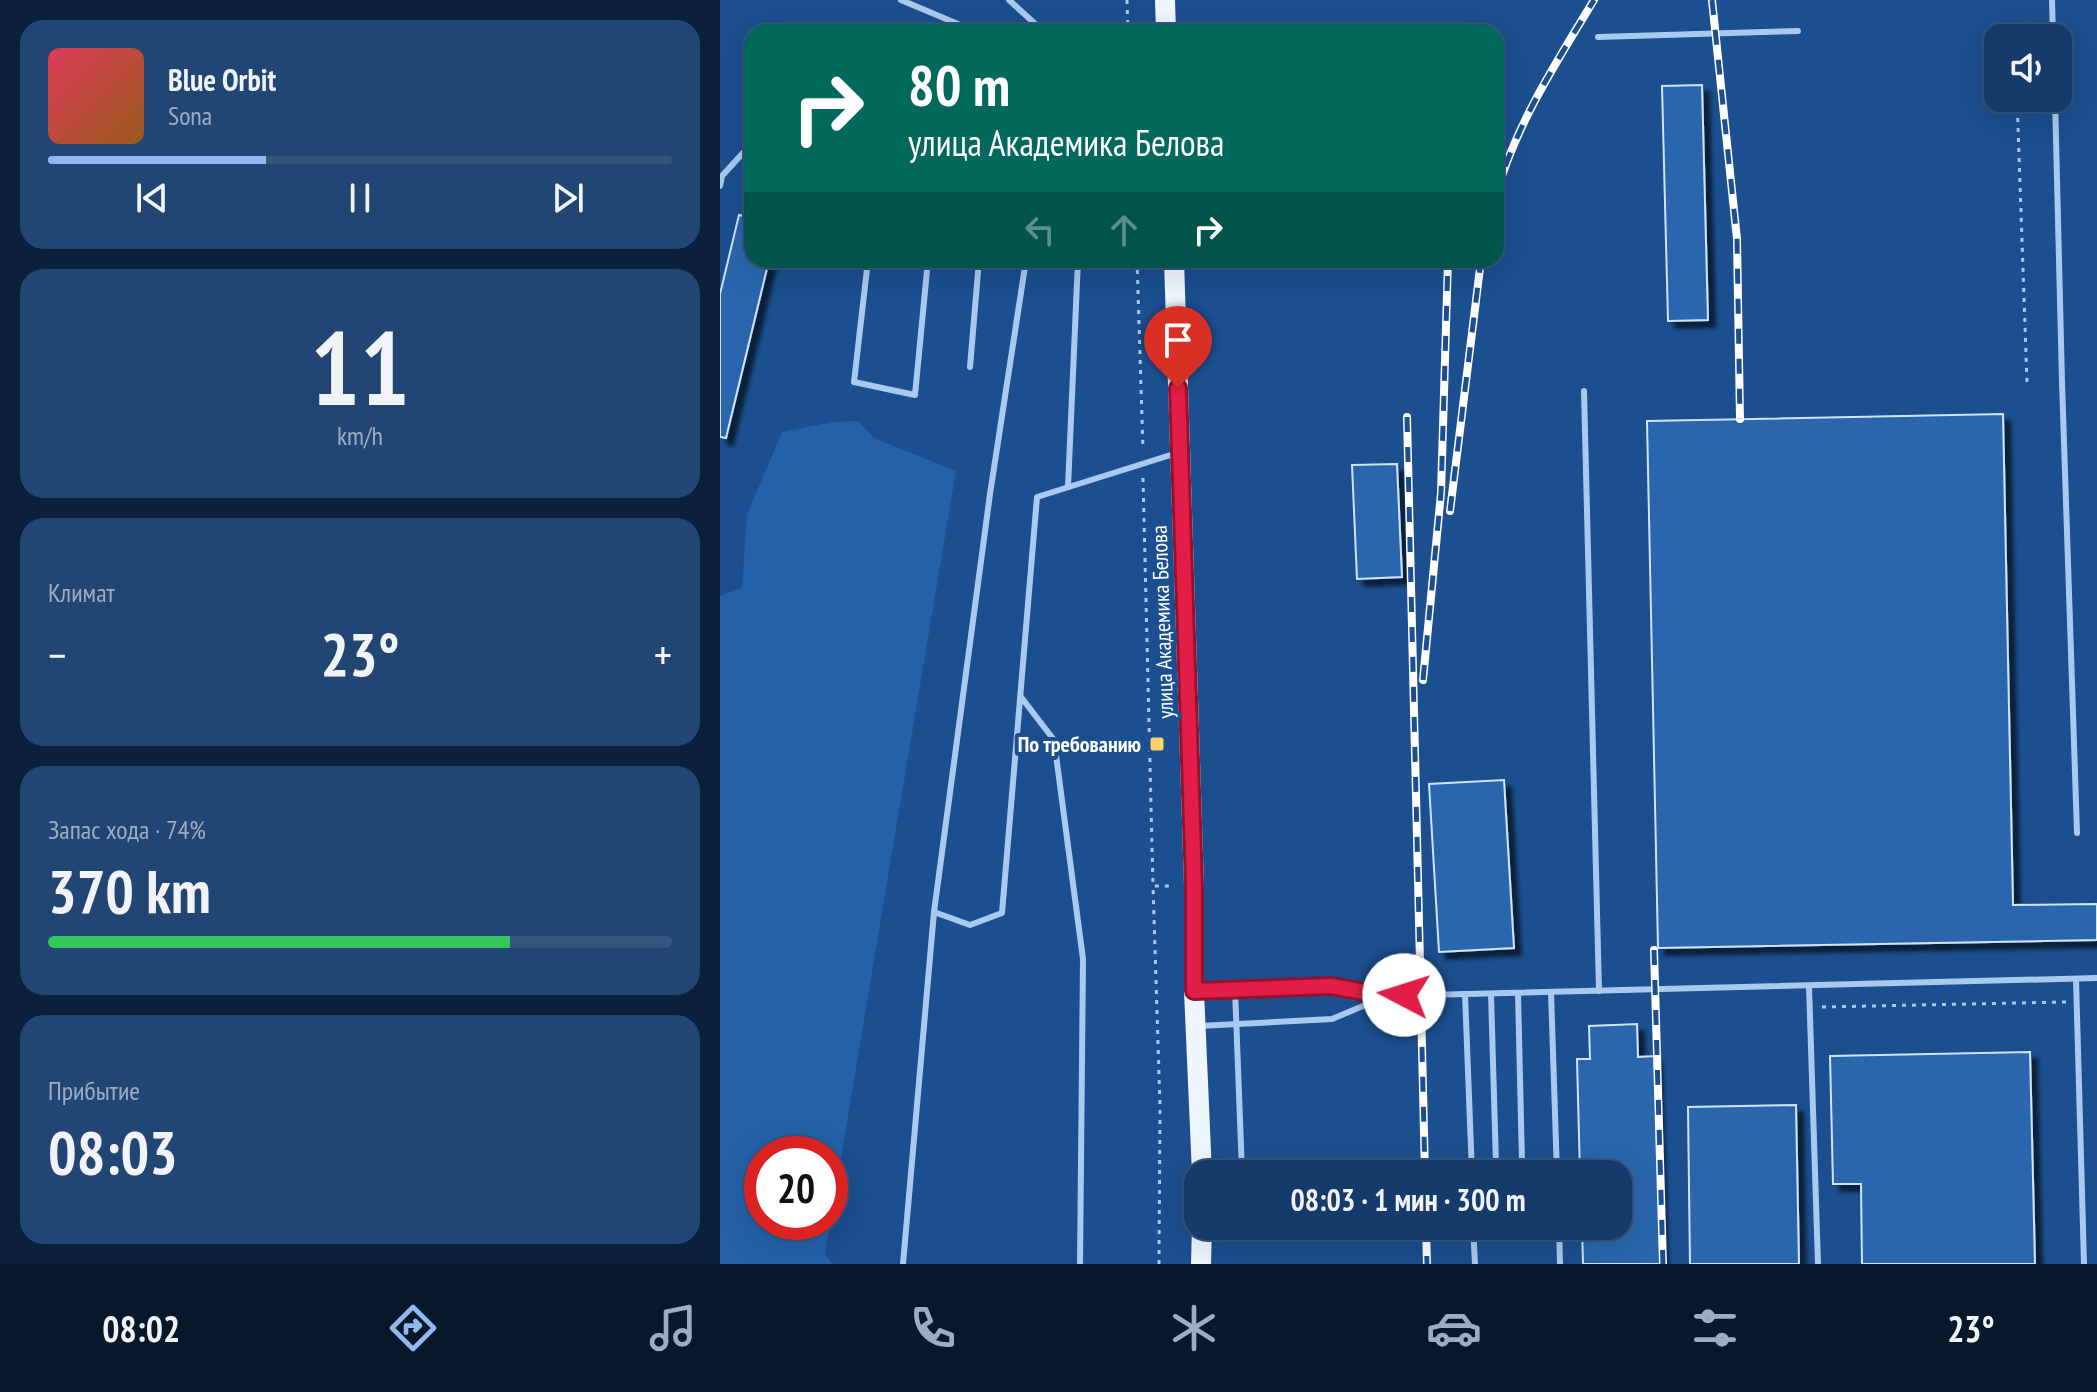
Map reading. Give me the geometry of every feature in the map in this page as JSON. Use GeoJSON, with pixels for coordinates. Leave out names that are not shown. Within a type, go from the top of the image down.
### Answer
{"type":"FeatureCollection","features":[{"type":"Feature","properties":{"kind":"main road"},"geometry":{"type":"LineString","coordinates":[[1165,0],[1166,24]]}},
{"type":"Feature","properties":{"kind":"main road","name":"улица Академика Белова"},"geometry":{"type":"LineString","coordinates":[[1174,268],[1201,1160]]}},
{"type":"Feature","properties":{"kind":"main road"},"geometry":{"type":"LineString","coordinates":[[1201,1264],[1202,1240]]}},
{"type":"Feature","properties":{"kind":"lane"},"geometry":{"type":"LineString","coordinates":[[901,0],[958,24]]}},
{"type":"Feature","properties":{"kind":"lane"},"geometry":{"type":"LineString","coordinates":[[1009,0],[1035,24]]}},
{"type":"Feature","properties":{"kind":"lane"},"geometry":{"type":"LineString","coordinates":[[2052,0],[2053,24]]}},
{"type":"Feature","properties":{"kind":"lane"},"geometry":{"type":"LineString","coordinates":[[1598,37],[1798,31]]}},
{"type":"Feature","properties":{"kind":"lane"},"geometry":{"type":"LineString","coordinates":[[2055,112],[2077,833]]}},
{"type":"Feature","properties":{"kind":"lane"},"geometry":{"type":"LineString","coordinates":[[720,186],[722,176],[744,152]]}},
{"type":"Feature","properties":{"kind":"lane"},"geometry":{"type":"LineString","coordinates":[[867,268],[854,382],[915,395],[927,268]]}},
{"type":"Feature","properties":{"kind":"lane"},"geometry":{"type":"LineString","coordinates":[[970,367],[978,268]]}},
{"type":"Feature","properties":{"kind":"lane"},"geometry":{"type":"LineString","coordinates":[[903,1264],[934,912],[988,510],[1025,268]]}},
{"type":"Feature","properties":{"kind":"lane"},"geometry":{"type":"LineString","coordinates":[[1068,487],[1078,268]]}},
{"type":"Feature","properties":{"kind":"lane"},"geometry":{"type":"LineString","coordinates":[[1584,391],[1599,991]]}},
{"type":"Feature","properties":{"kind":"lane"},"geometry":{"type":"LineString","coordinates":[[934,912],[970,925],[1002,913],[1037,497],[1180,452]]}},
{"type":"Feature","properties":{"kind":"lane"},"geometry":{"type":"LineString","coordinates":[[1020,696],[1054,740],[1083,959],[1080,1264]]}},
{"type":"Feature","properties":{"kind":"lane"},"geometry":{"type":"LineString","coordinates":[[1194,991],[1331,986],[1387,996],[2097,978]]}},
{"type":"Feature","properties":{"kind":"lane"},"geometry":{"type":"LineString","coordinates":[[2076,979],[2084,1264]]}},
{"type":"Feature","properties":{"kind":"lane"},"geometry":{"type":"LineString","coordinates":[[1809,986],[1818,1264]]}},
{"type":"Feature","properties":{"kind":"lane"},"geometry":{"type":"LineString","coordinates":[[1235,989],[1242,1160]]}},
{"type":"Feature","properties":{"kind":"lane"},"geometry":{"type":"LineString","coordinates":[[1551,992],[1557,1160]]}},
{"type":"Feature","properties":{"kind":"lane"},"geometry":{"type":"LineString","coordinates":[[1518,993],[1522,1160]]}},
{"type":"Feature","properties":{"kind":"lane"},"geometry":{"type":"LineString","coordinates":[[1465,994],[1471,1160]]}},
{"type":"Feature","properties":{"kind":"lane"},"geometry":{"type":"LineString","coordinates":[[1491,994],[1496,1160]]}},
{"type":"Feature","properties":{"kind":"lane"},"geometry":{"type":"LineString","coordinates":[[1195,1027],[1332,1019],[1387,996]]}},
{"type":"Feature","properties":{"kind":"lane"},"geometry":{"type":"LineString","coordinates":[[1474,1240],[1475,1264]]}},
{"type":"Feature","properties":{"kind":"lane"},"geometry":{"type":"LineString","coordinates":[[1559,1240],[1560,1264]]}},
{"type":"Feature","properties":{"kind":"path"},"geometry":{"type":"LineString","coordinates":[[1127,0],[1128,24]]}},
{"type":"Feature","properties":{"kind":"path"},"geometry":{"type":"LineString","coordinates":[[2017,112],[2027,383]]}},
{"type":"Feature","properties":{"kind":"path"},"geometry":{"type":"LineString","coordinates":[[1137,268],[1160,1106],[1159,1264]]}},
{"type":"Feature","properties":{"kind":"path"},"geometry":{"type":"LineString","coordinates":[[1153,886],[1194,885]]}},
{"type":"Feature","properties":{"kind":"path"},"geometry":{"type":"LineString","coordinates":[[1810,1007],[2077,1001]]}},
{"type":"Feature","properties":{"kind":"shaded area"},"geometry":{"type":"Polygon","coordinates":[[[858,421],[874,438],[956,471],[845,1136],[744,1136],[744,1240],[827,1240],[825,1254],[832,1264],[720,1264],[720,596],[742,588],[747,515],[782,432],[833,422],[858,421]]]}},
{"type":"Feature","properties":{"kind":"building"},"geometry":{"type":"Polygon","coordinates":[[[1702,85],[1708,320],[1668,321],[1662,86],[1702,85]]]}},
{"type":"Feature","properties":{"kind":"building"},"geometry":{"type":"Polygon","coordinates":[[[739,215],[744,216],[744,268],[767,268],[726,438],[720,437],[720,294],[739,215]]]}},
{"type":"Feature","properties":{"kind":"building"},"geometry":{"type":"Polygon","coordinates":[[[2003,414],[2013,905],[2097,904],[2097,940],[1658,948],[1647,421],[2003,414]]]}},
{"type":"Feature","properties":{"kind":"building"},"geometry":{"type":"Polygon","coordinates":[[[1397,464],[1402,577],[1357,579],[1352,465],[1397,464]]]}},
{"type":"Feature","properties":{"kind":"building"},"geometry":{"type":"Polygon","coordinates":[[[1504,780],[1514,948],[1439,952],[1429,784],[1504,780]]]}},
{"type":"Feature","properties":{"kind":"building"},"geometry":{"type":"Polygon","coordinates":[[[1637,1024],[1638,1057],[1655,1056],[1661,1264],[1583,1264],[1582,1240],[1632,1240],[1632,1160],[1580,1160],[1577,1059],[1590,1059],[1589,1026],[1637,1024]]]}},
{"type":"Feature","properties":{"kind":"building"},"geometry":{"type":"Polygon","coordinates":[[[2030,1052],[2035,1264],[1862,1264],[1861,1184],[1833,1184],[1830,1056],[2030,1052]]]}},
{"type":"Feature","properties":{"kind":"building"},"geometry":{"type":"Polygon","coordinates":[[[1796,1105],[1799,1264],[1690,1264],[1688,1107],[1796,1105]]]}},
{"type":"Feature","properties":{"kind":"railway"},"geometry":{"type":"LineString","coordinates":[[1504,169],[1526,119],[1594,0]]}},
{"type":"Feature","properties":{"kind":"railway"},"geometry":{"type":"LineString","coordinates":[[1712,0],[1737,239],[1740,419]]}},
{"type":"Feature","properties":{"kind":"railway"},"geometry":{"type":"LineString","coordinates":[[1423,680],[1441,493],[1448,268]]}},
{"type":"Feature","properties":{"kind":"railway"},"geometry":{"type":"LineString","coordinates":[[1450,511],[1480,268]]}},
{"type":"Feature","properties":{"kind":"railway"},"geometry":{"type":"LineString","coordinates":[[1407,417],[1425,1160]]}},
{"type":"Feature","properties":{"kind":"railway"},"geometry":{"type":"LineString","coordinates":[[1654,950],[1663,1264]]}},
{"type":"Feature","properties":{"kind":"railway"},"geometry":{"type":"LineString","coordinates":[[1426,1240],[1427,1264]]}},
{"type":"Feature","properties":{"kind":"place","name":"По требованию"},"geometry":{"type":"Point","coordinates":[1157,744]}},
{"type":"Feature","properties":{"kind":"route"},"geometry":{"type":"LineString","coordinates":[[1178,388],[1194,885],[1194,991],[1331,986],[1387,996],[1404,995]]}}]}
